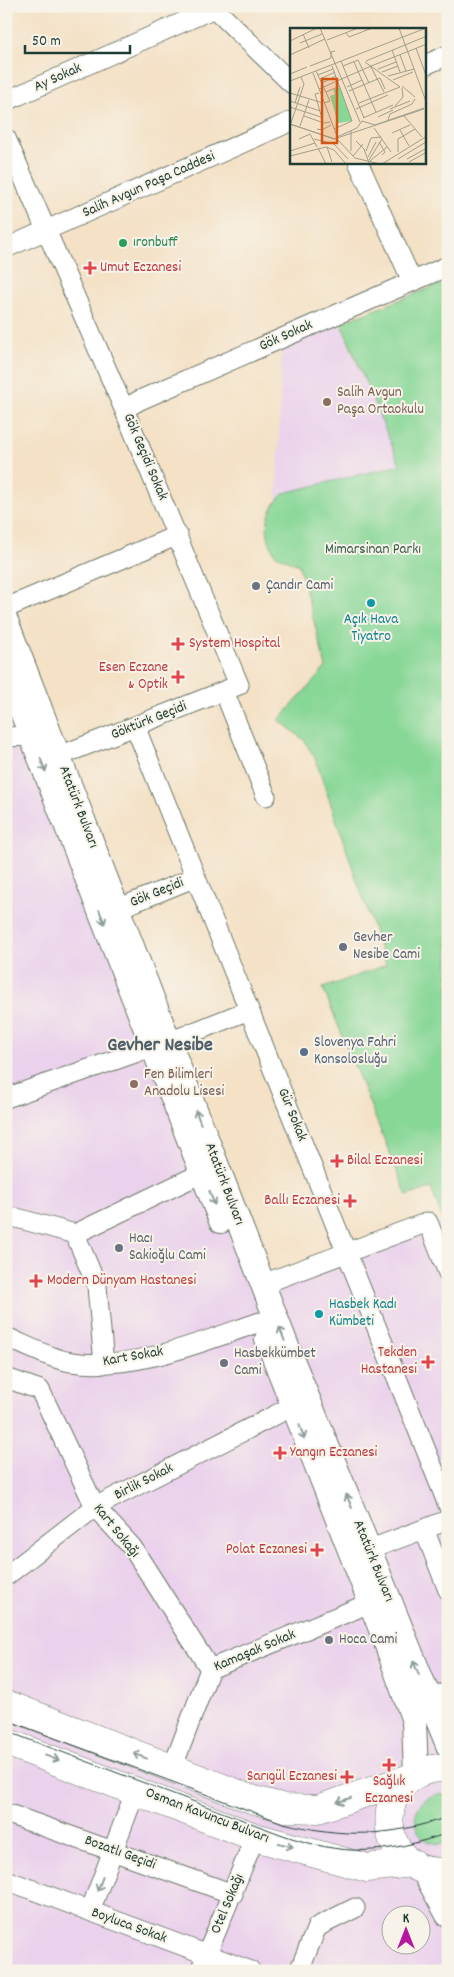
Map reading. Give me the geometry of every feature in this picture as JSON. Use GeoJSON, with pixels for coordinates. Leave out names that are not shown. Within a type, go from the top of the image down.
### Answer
{"type":"FeatureCollection","features":[{"type":"Feature","properties":{"kind":"highway"},"geometry":{"type":"LineString","coordinates":[[6,1704],[254,1800],[285,1808],[318,1809],[432,1769],[448,1768]]}},
{"type":"Feature","properties":{"kind":"highway","name":"Osman Kavuncu Bulvarı"},"geometry":{"type":"LineString","coordinates":[[6,1742],[255,1837],[367,1868],[427,1867]]}},
{"type":"Feature","properties":{"kind":"highway"},"geometry":{"type":"LineString","coordinates":[[412,1777],[394,1796],[390,1807],[388,1823],[392,1839],[397,1848],[427,1867]]}},
{"type":"Feature","properties":{"kind":"main road","name":"Atatürk Bulvarı"},"geometry":{"type":"LineString","coordinates":[[6,621],[117,909],[202,1174],[370,1603],[414,1721],[412,1777]]}},
{"type":"Feature","properties":{"kind":"main road","name":"Atatürk Bulvarı"},"geometry":{"type":"LineString","coordinates":[[6,671],[263,1284],[368,1550],[438,1696],[448,1745]]}},
{"type":"Feature","properties":{"kind":"main road"},"geometry":{"type":"LineString","coordinates":[[427,1867],[448,1915]]}},
{"type":"Feature","properties":{"kind":"street"},"geometry":{"type":"LineString","coordinates":[[215,7],[290,82]]}},
{"type":"Feature","properties":{"kind":"street","name":"Ay Sokak"},"geometry":{"type":"LineString","coordinates":[[6,101],[215,7]]}},
{"type":"Feature","properties":{"kind":"street"},"geometry":{"type":"LineString","coordinates":[[426,65],[448,55]]}},
{"type":"Feature","properties":{"kind":"street","name":"Salih Avgun Paşa Caddesi"},"geometry":{"type":"LineString","coordinates":[[6,248],[47,232],[290,122]]}},
{"type":"Feature","properties":{"kind":"street","name":"Gök Geçidi Sokak"},"geometry":{"type":"LineString","coordinates":[[6,138],[178,534],[266,796]]}},
{"type":"Feature","properties":{"kind":"street"},"geometry":{"type":"LineString","coordinates":[[359,164],[412,281]]}},
{"type":"Feature","properties":{"kind":"street","name":"Gök Sokak"},"geometry":{"type":"LineString","coordinates":[[124,409],[140,400],[448,266]]}},
{"type":"Feature","properties":{"kind":"street"},"geometry":{"type":"LineString","coordinates":[[6,608],[178,534]]}},
{"type":"Feature","properties":{"kind":"street","name":"Göktürk Geçidi"},"geometry":{"type":"LineString","coordinates":[[59,756],[231,688]]}},
{"type":"Feature","properties":{"kind":"street","name":"Gür Sokak"},"geometry":{"type":"LineString","coordinates":[[135,726],[448,1505]]}},
{"type":"Feature","properties":{"kind":"street"},"geometry":{"type":"LineString","coordinates":[[6,737],[32,736]]}},
{"type":"Feature","properties":{"kind":"street","name":"Gök Geçidi"},"geometry":{"type":"LineString","coordinates":[[117,909],[196,877]]}},
{"type":"Feature","properties":{"kind":"street"},"geometry":{"type":"LineString","coordinates":[[6,1098],[161,1044],[249,1010]]}},
{"type":"Feature","properties":{"kind":"street"},"geometry":{"type":"LineString","coordinates":[[6,1215],[76,1234],[202,1174]]}},
{"type":"Feature","properties":{"kind":"street"},"geometry":{"type":"LineString","coordinates":[[263,1284],[428,1222],[448,1273]]}},
{"type":"Feature","properties":{"kind":"street"},"geometry":{"type":"LineString","coordinates":[[76,1234],[97,1286],[104,1364]]}},
{"type":"Feature","properties":{"kind":"street","name":"Kart Sokak"},"geometry":{"type":"LineString","coordinates":[[6,1337],[69,1362],[104,1364],[146,1357],[260,1322]]}},
{"type":"Feature","properties":{"kind":"street","name":"Kart Sokağı"},"geometry":{"type":"LineString","coordinates":[[6,1378],[40,1390],[95,1507],[132,1547],[210,1669]]}},
{"type":"Feature","properties":{"kind":"street","name":"Birlik Sokak"},"geometry":{"type":"LineString","coordinates":[[6,1576],[95,1507],[293,1406]]}},
{"type":"Feature","properties":{"kind":"street"},"geometry":{"type":"LineString","coordinates":[[368,1550],[448,1520]]}},
{"type":"Feature","properties":{"kind":"street"},"geometry":{"type":"LineString","coordinates":[[424,1529],[448,1590]]}},
{"type":"Feature","properties":{"kind":"street","name":"Kamaşak Sokak"},"geometry":{"type":"LineString","coordinates":[[172,1769],[210,1669],[370,1603]]}},
{"type":"Feature","properties":{"kind":"street"},"geometry":{"type":"LineString","coordinates":[[90,1911],[136,1790]]}},
{"type":"Feature","properties":{"kind":"street","name":"Bozatlı Geçidi"},"geometry":{"type":"LineString","coordinates":[[6,1813],[233,1894]]}},
{"type":"Feature","properties":{"kind":"street","name":"Otel Sokağı"},"geometry":{"type":"LineString","coordinates":[[204,1962],[255,1837]]}},
{"type":"Feature","properties":{"kind":"street","name":"Boyluca Sokak"},"geometry":{"type":"LineString","coordinates":[[6,1880],[90,1911],[204,1962],[252,1971]]}},
{"type":"Feature","properties":{"kind":"street"},"geometry":{"type":"LineString","coordinates":[[299,1971],[317,1927],[355,1908]]}},
{"type":"Feature","properties":{"kind":"shaded area","name":"Salih Avgun Paşa Ortaokulu"},"geometry":{"type":"Polygon","coordinates":[[[336,314],[400,465],[284,493],[277,499],[282,338],[336,314]]]}},
{"type":"Feature","properties":{"kind":"shaded area"},"geometry":{"type":"Polygon","coordinates":[[[6,647],[256,1291],[443,1220],[448,1234],[448,1971],[6,1971],[6,647]]]}},
{"type":"Feature","properties":{"kind":"green space","name":"Mimarsinan Parkı"},"geometry":{"type":"Polygon","coordinates":[[[448,281],[448,1234],[431,1188],[407,1196],[323,988],[386,965],[315,758],[304,740],[279,720],[326,667],[299,565],[276,555],[267,530],[269,515],[284,493],[400,465],[341,323],[448,281]]]}},
{"type":"Feature","properties":{"kind":"green space"},"geometry":{"type":"Polygon","coordinates":[[[439,1794],[448,1796],[448,1843],[435,1843],[426,1840],[419,1833],[416,1824],[416,1815],[420,1806],[427,1798],[439,1794]]]}},
{"type":"Feature","properties":{"kind":"tram line"},"geometry":{"type":"LineString","coordinates":[[6,1720],[283,1823],[305,1828],[347,1833],[386,1832],[426,1824],[448,1817]]}},
{"type":"Feature","properties":{"kind":"tram line"},"geometry":{"type":"LineString","coordinates":[[6,1731],[280,1834],[325,1847],[345,1850],[383,1849],[403,1846],[448,1833]]}},
{"type":"Feature","properties":{"kind":"place","name":"ıronbuff"},"geometry":{"type":"Point","coordinates":[123,243]}},
{"type":"Feature","properties":{"kind":"place","name":"Umut Eczanesi"},"geometry":{"type":"Point","coordinates":[90,268]}},
{"type":"Feature","properties":{"kind":"place","name":"Salih Avgun Paşa Ortaokulu"},"geometry":{"type":"Point","coordinates":[327,402]}},
{"type":"Feature","properties":{"kind":"place","name":"Çandır Cami"},"geometry":{"type":"Point","coordinates":[256,586]}},
{"type":"Feature","properties":{"kind":"place","name":"Açık Hava Tiyatro"},"geometry":{"type":"Point","coordinates":[371,603]}},
{"type":"Feature","properties":{"kind":"place","name":"System Hospital"},"geometry":{"type":"Point","coordinates":[178,644]}},
{"type":"Feature","properties":{"kind":"place","name":"Esen Eczane & Optik"},"geometry":{"type":"Point","coordinates":[178,677]}},
{"type":"Feature","properties":{"kind":"place","name":"Gevher Nesibe Cami"},"geometry":{"type":"Point","coordinates":[343,947]}},
{"type":"Feature","properties":{"kind":"place","name":"Slovenya Fahri Konsolosluğu"},"geometry":{"type":"Point","coordinates":[304,1052]}},
{"type":"Feature","properties":{"kind":"place","name":"Fen Bilimleri Anadolu Lisesi"},"geometry":{"type":"Point","coordinates":[134,1084]}},
{"type":"Feature","properties":{"kind":"place","name":"Bilal Eczanesi"},"geometry":{"type":"Point","coordinates":[337,1161]}},
{"type":"Feature","properties":{"kind":"place","name":"Ballı Eczanesi"},"geometry":{"type":"Point","coordinates":[350,1201]}},
{"type":"Feature","properties":{"kind":"place","name":"Hacı Sakioğlu Cami"},"geometry":{"type":"Point","coordinates":[119,1248]}},
{"type":"Feature","properties":{"kind":"place","name":"Modern Dünyam Hastanesi"},"geometry":{"type":"Point","coordinates":[36,1281]}},
{"type":"Feature","properties":{"kind":"place","name":"Hasbek Kadı Kümbeti"},"geometry":{"type":"Point","coordinates":[319,1314]}},
{"type":"Feature","properties":{"kind":"place","name":"Tekden Hastanesi"},"geometry":{"type":"Point","coordinates":[428,1362]}},
{"type":"Feature","properties":{"kind":"place","name":"Hasbekkümbet Cami"},"geometry":{"type":"Point","coordinates":[224,1363]}},
{"type":"Feature","properties":{"kind":"place","name":"Yangın Eczanesi"},"geometry":{"type":"Point","coordinates":[280,1453]}},
{"type":"Feature","properties":{"kind":"place","name":"Polat Eczanesi"},"geometry":{"type":"Point","coordinates":[317,1550]}},
{"type":"Feature","properties":{"kind":"place","name":"Hoca Cami"},"geometry":{"type":"Point","coordinates":[329,1640]}},
{"type":"Feature","properties":{"kind":"place","name":"Sağlık Eczanesi"},"geometry":{"type":"Point","coordinates":[389,1765]}},
{"type":"Feature","properties":{"kind":"place","name":"Sarıgül Eczanesi"},"geometry":{"type":"Point","coordinates":[347,1777]}},
{"type":"Feature","properties":{"kind":"district","name":"Gevher Nesibe"},"geometry":{"type":"Point","coordinates":[160,1046]}}]}
